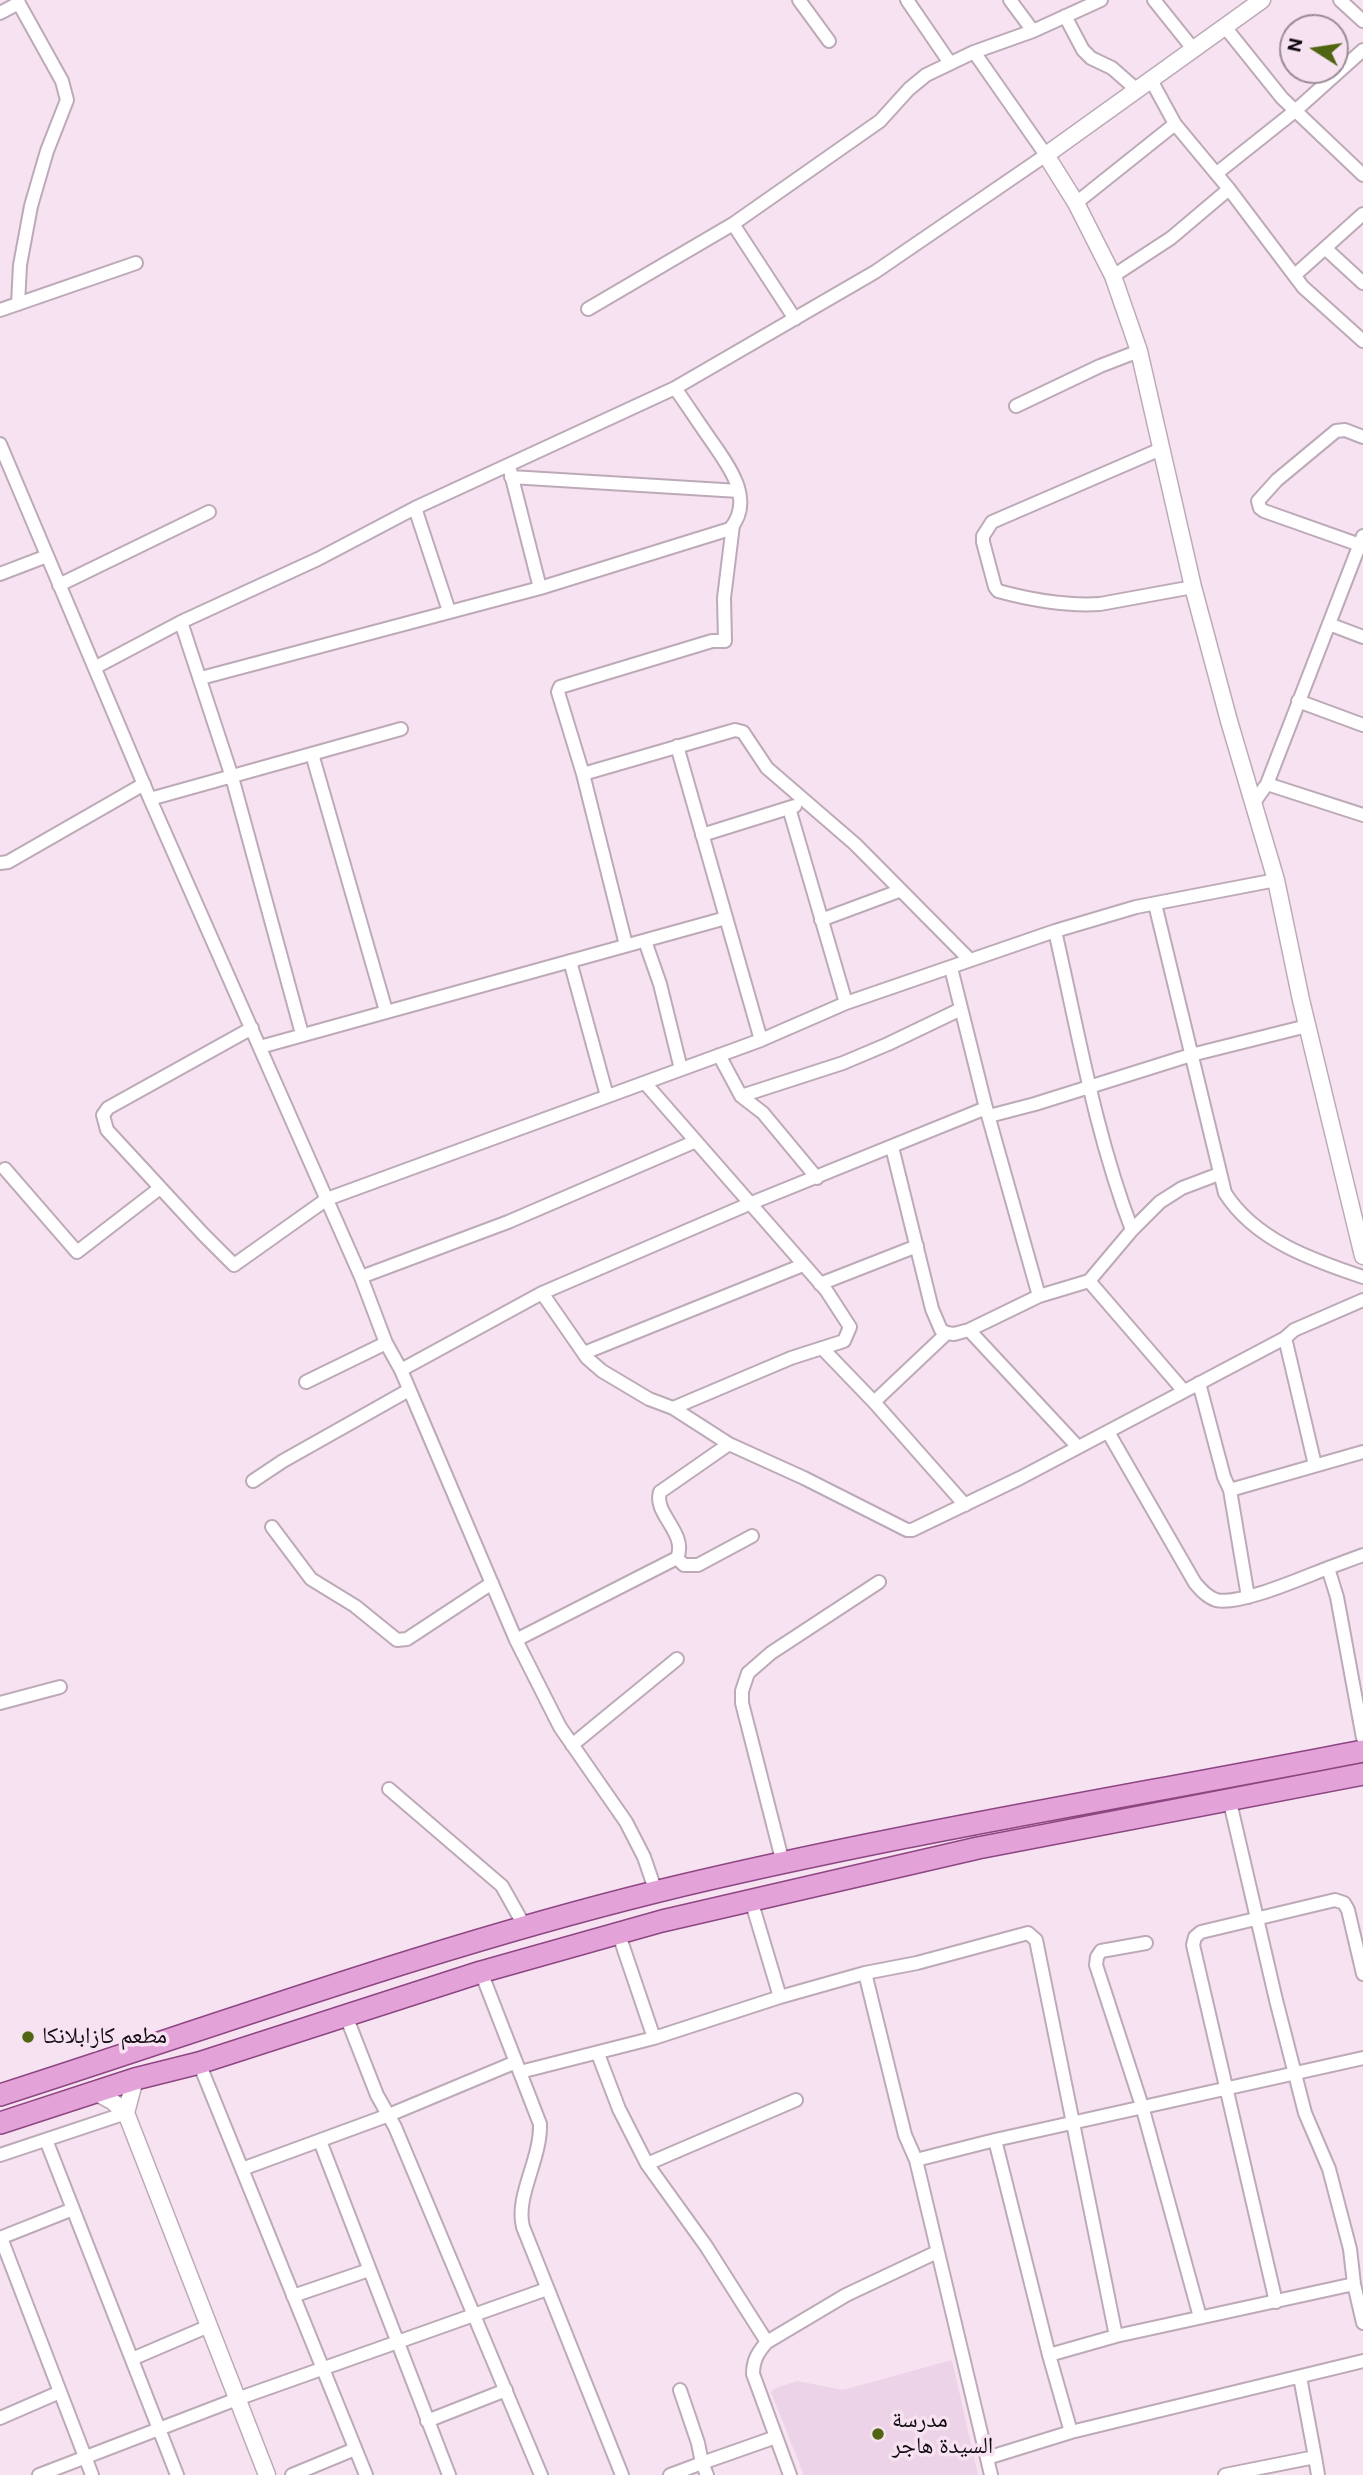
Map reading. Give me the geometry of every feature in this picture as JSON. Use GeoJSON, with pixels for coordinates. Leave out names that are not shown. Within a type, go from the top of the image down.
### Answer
{"type":"FeatureCollection","features":[{"type":"Feature","properties":{"kind":"main road"},"geometry":{"type":"LineString","coordinates":[[0,2095],[472,1941],[656,1892],[862,1846],[1363,1751]]}},
{"type":"Feature","properties":{"kind":"main road"},"geometry":{"type":"LineString","coordinates":[[0,2123],[135,2079],[199,2063],[481,1972],[618,1932],[978,1848],[1363,1774]]}},
{"type":"Feature","properties":{"kind":"street"},"geometry":{"type":"LineString","coordinates":[[799,0],[829,41]]}},
{"type":"Feature","properties":{"kind":"street"},"geometry":{"type":"LineString","coordinates":[[907,0],[950,63]]}},
{"type":"Feature","properties":{"kind":"street"},"geometry":{"type":"LineString","coordinates":[[1010,0],[1033,31]]}},
{"type":"Feature","properties":{"kind":"street"},"geometry":{"type":"LineString","coordinates":[[588,309],[733,223],[880,121],[909,89],[926,75],[974,52],[1033,31],[1101,0]]}},
{"type":"Feature","properties":{"kind":"street"},"geometry":{"type":"LineString","coordinates":[[1154,0],[1194,50]]}},
{"type":"Feature","properties":{"kind":"street"},"geometry":{"type":"LineString","coordinates":[[96,667],[181,622],[318,559],[415,508],[675,388],[875,272],[1046,155],[1262,0]]}},
{"type":"Feature","properties":{"kind":"street"},"geometry":{"type":"LineString","coordinates":[[1340,0],[1363,21]]}},
{"type":"Feature","properties":{"kind":"street"},"geometry":{"type":"LineString","coordinates":[[0,13],[18,1],[62,81],[67,100],[47,151],[32,206],[20,265],[18,304]]}},
{"type":"Feature","properties":{"kind":"street"},"geometry":{"type":"LineString","coordinates":[[1065,16],[1083,50],[1091,58],[1112,68],[1137,90]]}},
{"type":"Feature","properties":{"kind":"street"},"geometry":{"type":"LineString","coordinates":[[1225,27],[1295,111],[1363,175]]}},
{"type":"Feature","properties":{"kind":"street"},"geometry":{"type":"LineString","coordinates":[[1217,173],[1295,111],[1363,50]]}},
{"type":"Feature","properties":{"kind":"street"},"geometry":{"type":"LineString","coordinates":[[974,52],[1076,203],[1113,276],[1139,351],[1193,587],[1276,880],[1307,1026],[1362,1249]]}},
{"type":"Feature","properties":{"kind":"street"},"geometry":{"type":"LineString","coordinates":[[1151,80],[1175,124],[1230,189],[1303,287],[1363,341]]}},
{"type":"Feature","properties":{"kind":"street"},"geometry":{"type":"LineString","coordinates":[[1076,203],[1175,124]]}},
{"type":"Feature","properties":{"kind":"street"},"geometry":{"type":"LineString","coordinates":[[1113,276],[1171,238],[1230,189]]}},
{"type":"Feature","properties":{"kind":"street"},"geometry":{"type":"LineString","coordinates":[[1295,275],[1363,214]]}},
{"type":"Feature","properties":{"kind":"street"},"geometry":{"type":"LineString","coordinates":[[733,223],[795,318]]}},
{"type":"Feature","properties":{"kind":"street"},"geometry":{"type":"LineString","coordinates":[[1325,248],[1363,283]]}},
{"type":"Feature","properties":{"kind":"street"},"geometry":{"type":"LineString","coordinates":[[0,310],[136,263]]}},
{"type":"Feature","properties":{"kind":"street"},"geometry":{"type":"LineString","coordinates":[[1016,406],[1100,366],[1139,351]]}},
{"type":"Feature","properties":{"kind":"street"},"geometry":{"type":"LineString","coordinates":[[626,945],[583,774],[558,695],[559,689],[712,642],[725,641],[724,598],[733,525],[739,512],[739,491],[732,471],[675,388]]}},
{"type":"Feature","properties":{"kind":"street"},"geometry":{"type":"LineString","coordinates":[[1253,804],[1267,784],[1362,542],[1264,511],[1258,501],[1277,480],[1336,431],[1345,430],[1363,438]]}},
{"type":"Feature","properties":{"kind":"street"},"geometry":{"type":"LineString","coordinates":[[0,444],[150,799],[361,1277],[386,1343],[401,1370],[516,1640],[572,1745],[626,1822],[644,1857],[656,1892]]}},
{"type":"Feature","properties":{"kind":"street"},"geometry":{"type":"LineString","coordinates":[[1161,449],[992,523],[983,536],[983,542],[997,590],[1030,599],[1100,604],[1193,587]]}},
{"type":"Feature","properties":{"kind":"street"},"geometry":{"type":"LineString","coordinates":[[510,463],[511,477],[540,588]]}},
{"type":"Feature","properties":{"kind":"street"},"geometry":{"type":"LineString","coordinates":[[511,477],[739,491]]}},
{"type":"Feature","properties":{"kind":"street"},"geometry":{"type":"LineString","coordinates":[[415,508],[449,611]]}},
{"type":"Feature","properties":{"kind":"street"},"geometry":{"type":"LineString","coordinates":[[59,585],[209,512]]}},
{"type":"Feature","properties":{"kind":"street"},"geometry":{"type":"LineString","coordinates":[[201,678],[540,588],[722,533],[733,525]]}},
{"type":"Feature","properties":{"kind":"street"},"geometry":{"type":"LineString","coordinates":[[0,574],[47,556]]}},
{"type":"Feature","properties":{"kind":"street"},"geometry":{"type":"LineString","coordinates":[[181,622],[232,777],[302,1034]]}},
{"type":"Feature","properties":{"kind":"street"},"geometry":{"type":"LineString","coordinates":[[1329,624],[1363,637]]}},
{"type":"Feature","properties":{"kind":"street"},"geometry":{"type":"LineString","coordinates":[[1298,701],[1363,725]]}},
{"type":"Feature","properties":{"kind":"street"},"geometry":{"type":"LineString","coordinates":[[150,799],[401,730]]}},
{"type":"Feature","properties":{"kind":"street"},"geometry":{"type":"LineString","coordinates":[[583,774],[740,730],[746,734],[767,768],[855,844],[970,960]]}},
{"type":"Feature","properties":{"kind":"street"},"geometry":{"type":"LineString","coordinates":[[677,746],[761,1040]]}},
{"type":"Feature","properties":{"kind":"street"},"geometry":{"type":"LineString","coordinates":[[312,754],[386,1012]]}},
{"type":"Feature","properties":{"kind":"street"},"geometry":{"type":"LineString","coordinates":[[0,863],[8,862],[144,783]]}},
{"type":"Feature","properties":{"kind":"street"},"geometry":{"type":"LineString","coordinates":[[1267,784],[1363,815]]}},
{"type":"Feature","properties":{"kind":"street"},"geometry":{"type":"LineString","coordinates":[[702,835],[809,802]]}},
{"type":"Feature","properties":{"kind":"street"},"geometry":{"type":"LineString","coordinates":[[789,808],[846,1003]]}},
{"type":"Feature","properties":{"kind":"street"},"geometry":{"type":"LineString","coordinates":[[252,1028],[108,1108],[103,1115],[107,1130],[234,1265],[327,1199],[761,1040],[846,1003],[1055,931],[1155,904],[1276,880]]}},
{"type":"Feature","properties":{"kind":"street"},"geometry":{"type":"LineString","coordinates":[[821,920],[899,891]]}},
{"type":"Feature","properties":{"kind":"street"},"geometry":{"type":"LineString","coordinates":[[1155,904],[1225,1193],[1234,1208],[1256,1227],[1291,1249],[1363,1277]]}},
{"type":"Feature","properties":{"kind":"street"},"geometry":{"type":"LineString","coordinates":[[260,1047],[726,918]]}},
{"type":"Feature","properties":{"kind":"street"},"geometry":{"type":"LineString","coordinates":[[1055,931],[1116,1189],[1132,1230]]}},
{"type":"Feature","properties":{"kind":"street"},"geometry":{"type":"LineString","coordinates":[[645,941],[660,985],[681,1069]]}},
{"type":"Feature","properties":{"kind":"street"},"geometry":{"type":"LineString","coordinates":[[570,961],[607,1096]]}},
{"type":"Feature","properties":{"kind":"street"},"geometry":{"type":"LineString","coordinates":[[951,968],[1039,1296]]}},
{"type":"Feature","properties":{"kind":"street"},"geometry":{"type":"LineString","coordinates":[[741,1097],[843,1063],[961,1009]]}},
{"type":"Feature","properties":{"kind":"street"},"geometry":{"type":"LineString","coordinates":[[401,1370],[542,1293],[749,1204],[892,1147],[988,1112],[1090,1087],[1191,1055],[1307,1026]]}},
{"type":"Feature","properties":{"kind":"street"},"geometry":{"type":"LineString","coordinates":[[719,1055],[741,1097],[763,1113],[817,1178]]}},
{"type":"Feature","properties":{"kind":"street"},"geometry":{"type":"LineString","coordinates":[[645,1083],[820,1283],[850,1327],[844,1341],[791,1358],[673,1408]]}},
{"type":"Feature","properties":{"kind":"street"},"geometry":{"type":"LineString","coordinates":[[361,1277],[508,1223],[694,1142]]}},
{"type":"Feature","properties":{"kind":"street"},"geometry":{"type":"LineString","coordinates":[[892,1147],[932,1309],[942,1330],[947,1334],[969,1330],[1039,1296],[1089,1281],[1132,1230],[1160,1202],[1182,1188],[1219,1174]]}},
{"type":"Feature","properties":{"kind":"street"},"geometry":{"type":"LineString","coordinates":[[5,1169],[77,1252],[160,1188]]}},
{"type":"Feature","properties":{"kind":"street"},"geometry":{"type":"LineString","coordinates":[[820,1283],[916,1245]]}},
{"type":"Feature","properties":{"kind":"street"},"geometry":{"type":"LineString","coordinates":[[584,1353],[803,1265]]}},
{"type":"Feature","properties":{"kind":"street"},"geometry":{"type":"LineString","coordinates":[[1089,1281],[1183,1391]]}},
{"type":"Feature","properties":{"kind":"street"},"geometry":{"type":"LineString","coordinates":[[542,1293],[584,1353],[602,1371],[649,1399],[673,1408],[729,1444],[907,1530],[918,1528],[1108,1432],[1285,1338],[1294,1330],[1363,1300]]}},
{"type":"Feature","properties":{"kind":"street"},"geometry":{"type":"LineString","coordinates":[[969,1330],[1078,1447]]}},
{"type":"Feature","properties":{"kind":"street"},"geometry":{"type":"LineString","coordinates":[[874,1402],[947,1334]]}},
{"type":"Feature","properties":{"kind":"street"},"geometry":{"type":"LineString","coordinates":[[1285,1338],[1315,1465]]}},
{"type":"Feature","properties":{"kind":"street"},"geometry":{"type":"LineString","coordinates":[[306,1382],[386,1343]]}},
{"type":"Feature","properties":{"kind":"street"},"geometry":{"type":"LineString","coordinates":[[822,1348],[965,1505]]}},
{"type":"Feature","properties":{"kind":"street"},"geometry":{"type":"LineString","coordinates":[[1199,1383],[1224,1477],[1230,1490],[1248,1597]]}},
{"type":"Feature","properties":{"kind":"street"},"geometry":{"type":"LineString","coordinates":[[253,1481],[409,1390]]}},
{"type":"Feature","properties":{"kind":"street"},"geometry":{"type":"LineString","coordinates":[[1108,1432],[1195,1583],[1206,1595],[1218,1601],[1248,1597],[1363,1555]]}},
{"type":"Feature","properties":{"kind":"street"},"geometry":{"type":"LineString","coordinates":[[516,1640],[677,1558],[677,1536],[659,1501],[660,1492],[729,1444]]}},
{"type":"Feature","properties":{"kind":"street"},"geometry":{"type":"LineString","coordinates":[[1230,1490],[1363,1451]]}},
{"type":"Feature","properties":{"kind":"street"},"geometry":{"type":"LineString","coordinates":[[272,1527],[310,1580],[355,1606],[397,1640],[407,1639],[492,1583]]}},
{"type":"Feature","properties":{"kind":"street"},"geometry":{"type":"LineString","coordinates":[[677,1558],[684,1565],[698,1565],[752,1536]]}},
{"type":"Feature","properties":{"kind":"street"},"geometry":{"type":"LineString","coordinates":[[1328,1569],[1337,1597],[1363,1738]]}},
{"type":"Feature","properties":{"kind":"street"},"geometry":{"type":"LineString","coordinates":[[783,1863],[742,1703],[747,1673],[771,1653],[879,1582]]}},
{"type":"Feature","properties":{"kind":"street"},"geometry":{"type":"LineString","coordinates":[[572,1745],[677,1659]]}},
{"type":"Feature","properties":{"kind":"street"},"geometry":{"type":"LineString","coordinates":[[0,1703],[60,1687]]}},
{"type":"Feature","properties":{"kind":"street"},"geometry":{"type":"LineString","coordinates":[[389,1789],[502,1886],[525,1927]]}},
{"type":"Feature","properties":{"kind":"street"},"geometry":{"type":"LineString","coordinates":[[1229,1798],[1305,2113],[1329,2169],[1337,2197],[1350,2249],[1354,2284],[1362,2317]]}},
{"type":"Feature","properties":{"kind":"street"},"geometry":{"type":"LineString","coordinates":[[751,1900],[780,1997]]}},
{"type":"Feature","properties":{"kind":"street"},"geometry":{"type":"LineString","coordinates":[[1276,2302],[1193,1945],[1195,1937],[1201,1932],[1335,1900],[1344,1903],[1348,1909],[1363,1974]]}},
{"type":"Feature","properties":{"kind":"street"},"geometry":{"type":"LineString","coordinates":[[618,1932],[654,2038]]}},
{"type":"Feature","properties":{"kind":"street"},"geometry":{"type":"LineString","coordinates":[[242,2169],[518,2067],[598,2054],[865,1973],[917,1963],[1028,1933],[1036,1940],[1116,2336]]}},
{"type":"Feature","properties":{"kind":"street"},"geometry":{"type":"LineString","coordinates":[[1146,1942],[1101,1951],[1096,1965],[1142,2106],[1200,2317]]}},
{"type":"Feature","properties":{"kind":"street"},"geometry":{"type":"LineString","coordinates":[[481,1972],[540,2124],[533,2170],[520,2216],[622,2475]]}},
{"type":"Feature","properties":{"kind":"street"},"geometry":{"type":"LineString","coordinates":[[865,1973],[905,2135],[916,2160],[991,2475]]}},
{"type":"Feature","properties":{"kind":"street"},"geometry":{"type":"LineString","coordinates":[[346,2016],[377,2095],[389,2115],[541,2475]]}},
{"type":"Feature","properties":{"kind":"street"},"geometry":{"type":"LineString","coordinates":[[598,2054],[619,2109],[647,2164],[706,2246],[766,2342]]}},
{"type":"Feature","properties":{"kind":"street"},"geometry":{"type":"LineString","coordinates":[[916,2160],[1142,2106],[1363,2058]]}},
{"type":"Feature","properties":{"kind":"street"},"geometry":{"type":"LineString","coordinates":[[199,2063],[366,2475]]}},
{"type":"Feature","properties":{"kind":"street"},"geometry":{"type":"LineString","coordinates":[[126,2113],[135,2079]]}},
{"type":"Feature","properties":{"kind":"street"},"geometry":{"type":"LineString","coordinates":[[95,2092],[126,2113],[267,2475]]}},
{"type":"Feature","properties":{"kind":"street"},"geometry":{"type":"LineString","coordinates":[[647,2164],[796,2100]]}},
{"type":"Feature","properties":{"kind":"street"},"geometry":{"type":"LineString","coordinates":[[0,2155],[126,2113]]}},
{"type":"Feature","properties":{"kind":"street"},"geometry":{"type":"LineString","coordinates":[[46,2140],[177,2475]]}},
{"type":"Feature","properties":{"kind":"street"},"geometry":{"type":"LineString","coordinates":[[320,2140],[449,2475]]}},
{"type":"Feature","properties":{"kind":"street"},"geometry":{"type":"LineString","coordinates":[[995,2140],[1071,2432]]}},
{"type":"Feature","properties":{"kind":"street"},"geometry":{"type":"LineString","coordinates":[[73,2209],[1,2238],[92,2475]]}},
{"type":"Feature","properties":{"kind":"street"},"geometry":{"type":"LineString","coordinates":[[790,2475],[753,2374],[753,2362],[766,2342],[846,2295],[937,2252]]}},
{"type":"Feature","properties":{"kind":"street"},"geometry":{"type":"LineString","coordinates":[[293,2296],[369,2270]]}},
{"type":"Feature","properties":{"kind":"street"},"geometry":{"type":"LineString","coordinates":[[1049,2355],[1116,2336],[1354,2284]]}},
{"type":"Feature","properties":{"kind":"street"},"geometry":{"type":"LineString","coordinates":[[39,2475],[237,2399],[547,2289]]}},
{"type":"Feature","properties":{"kind":"street"},"geometry":{"type":"LineString","coordinates":[[132,2359],[209,2326]]}},
{"type":"Feature","properties":{"kind":"street"},"geometry":{"type":"LineString","coordinates":[[987,2458],[1071,2432],[1363,2361]]}},
{"type":"Feature","properties":{"kind":"street"},"geometry":{"type":"LineString","coordinates":[[1300,2376],[1318,2475]]}},
{"type":"Feature","properties":{"kind":"street"},"geometry":{"type":"LineString","coordinates":[[428,2421],[506,2390]]}},
{"type":"Feature","properties":{"kind":"street"},"geometry":{"type":"LineString","coordinates":[[680,2390],[704,2469]]}},
{"type":"Feature","properties":{"kind":"street"},"geometry":{"type":"LineString","coordinates":[[0,2418],[60,2392]]}},
{"type":"Feature","properties":{"kind":"street"},"geometry":{"type":"LineString","coordinates":[[670,2475],[704,2469],[776,2437]]}},
{"type":"Feature","properties":{"kind":"street"},"geometry":{"type":"LineString","coordinates":[[292,2475],[355,2449]]}},
{"type":"Feature","properties":{"kind":"street"},"geometry":{"type":"LineString","coordinates":[[1225,2475],[1315,2457]]}},
{"type":"Feature","properties":{"kind":"shaded area","name":"مدرسة السيدة هاجر"},"geometry":{"type":"Polygon","coordinates":[[[952,2360],[978,2475],[804,2475],[771,2392],[776,2388],[797,2381],[843,2390],[952,2360]]]}},
{"type":"Feature","properties":{"kind":"place","name":"مطعم كازابلانكا"},"geometry":{"type":"Point","coordinates":[28,2037]}},
{"type":"Feature","properties":{"kind":"place","name":"مدرسة السيدة هاجر"},"geometry":{"type":"Point","coordinates":[878,2434]}}]}
